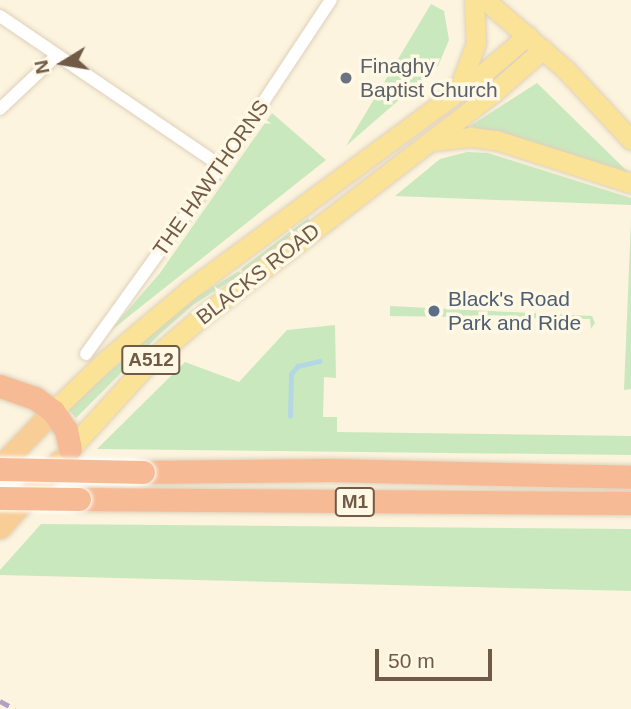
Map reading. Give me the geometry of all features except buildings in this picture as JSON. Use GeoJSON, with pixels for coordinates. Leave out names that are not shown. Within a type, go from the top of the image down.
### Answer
{"type":"FeatureCollection","features":[{"type":"Feature","properties":{"kind":"highway"},"geometry":{"type":"LineString","coordinates":[[0,386],[36,398],[53,411],[66,430],[70,449]]}},
{"type":"Feature","properties":{"kind":"highway","name":"BLACKS ROAD"},"geometry":{"type":"LineString","coordinates":[[0,467],[53,411]]}},
{"type":"Feature","properties":{"kind":"highway","name":"BLACKS ROAD"},"geometry":{"type":"LineString","coordinates":[[0,528],[70,449]]}},
{"type":"Feature","properties":{"kind":"highway","name":"M1"},"geometry":{"type":"LineString","coordinates":[[0,467],[143,472],[330,470],[631,477]]}},
{"type":"Feature","properties":{"kind":"highway","name":"M1"},"geometry":{"type":"LineString","coordinates":[[0,498],[631,503]]}},
{"type":"Feature","properties":{"kind":"main road"},"geometry":{"type":"LineString","coordinates":[[456,92],[471,63],[476,43],[474,0]]}},
{"type":"Feature","properties":{"kind":"main road"},"geometry":{"type":"LineString","coordinates":[[485,0],[535,42],[631,141]]}},
{"type":"Feature","properties":{"kind":"main road","name":"BLACKS ROAD"},"geometry":{"type":"LineString","coordinates":[[53,411],[106,360],[190,289],[456,92],[535,42]]}},
{"type":"Feature","properties":{"kind":"main road","name":"BLACKS ROAD"},"geometry":{"type":"LineString","coordinates":[[70,449],[141,370],[181,334],[511,79],[535,42]]}},
{"type":"Feature","properties":{"kind":"main road"},"geometry":{"type":"LineString","coordinates":[[428,142],[470,137],[496,140],[631,183]]}},
{"type":"Feature","properties":{"kind":"street","name":"THE HAWTHORNS"},"geometry":{"type":"LineString","coordinates":[[86,354],[221,166],[331,0]]}},
{"type":"Feature","properties":{"kind":"street"},"geometry":{"type":"LineString","coordinates":[[0,16],[221,166]]}},
{"type":"Feature","properties":{"kind":"street"},"geometry":{"type":"LineString","coordinates":[[0,109],[56,56]]}},
{"type":"Feature","properties":{"kind":"green space"},"geometry":{"type":"Polygon","coordinates":[[[431,4],[444,11],[449,40],[438,66],[346,146],[431,4]]]}},
{"type":"Feature","properties":{"kind":"green space"},"geometry":{"type":"Polygon","coordinates":[[[537,83],[627,171],[628,175],[470,126],[537,83]]]}},
{"type":"Feature","properties":{"kind":"green space"},"geometry":{"type":"Polygon","coordinates":[[[272,113],[326,160],[109,332],[160,273],[272,113]]]}},
{"type":"Feature","properties":{"kind":"green space"},"geometry":{"type":"Polygon","coordinates":[[[467,152],[488,153],[631,198],[631,205],[395,196],[440,159],[467,152]]]}},
{"type":"Feature","properties":{"kind":"green space"},"geometry":{"type":"Polygon","coordinates":[[[308,218],[310,221],[243,272],[241,269],[308,218]]]}},
{"type":"Feature","properties":{"kind":"green space"},"geometry":{"type":"Polygon","coordinates":[[[631,220],[631,389],[624,390],[631,220]]]}},
{"type":"Feature","properties":{"kind":"green space"},"geometry":{"type":"Polygon","coordinates":[[[239,271],[241,274],[193,305],[160,334],[76,418],[68,409],[188,302],[239,271]]]}},
{"type":"Feature","properties":{"kind":"green space"},"geometry":{"type":"Polygon","coordinates":[[[390,306],[592,316],[595,323],[591,329],[590,319],[390,316],[390,306]]]}},
{"type":"Feature","properties":{"kind":"green space"},"geometry":{"type":"Polygon","coordinates":[[[335,325],[336,378],[324,377],[323,417],[337,417],[337,432],[631,436],[631,455],[97,449],[185,362],[239,382],[287,330],[335,325]]]}},
{"type":"Feature","properties":{"kind":"green space"},"geometry":{"type":"Polygon","coordinates":[[[41,524],[631,529],[631,591],[0,575],[0,570],[41,524]]]}},
{"type":"Feature","properties":{"kind":"waterway"},"geometry":{"type":"LineString","coordinates":[[290,416],[291,374],[298,366],[319,361]]}},
{"type":"Feature","properties":{"kind":"railway"},"geometry":{"type":"LineString","coordinates":[[0,701],[15,709]]}},
{"type":"Feature","properties":{"kind":"place","name":"Finaghy Baptist Church"},"geometry":{"type":"Point","coordinates":[346,78]}},
{"type":"Feature","properties":{"kind":"place","name":"Black's Road Park and Ride"},"geometry":{"type":"Point","coordinates":[434,311]}}]}
